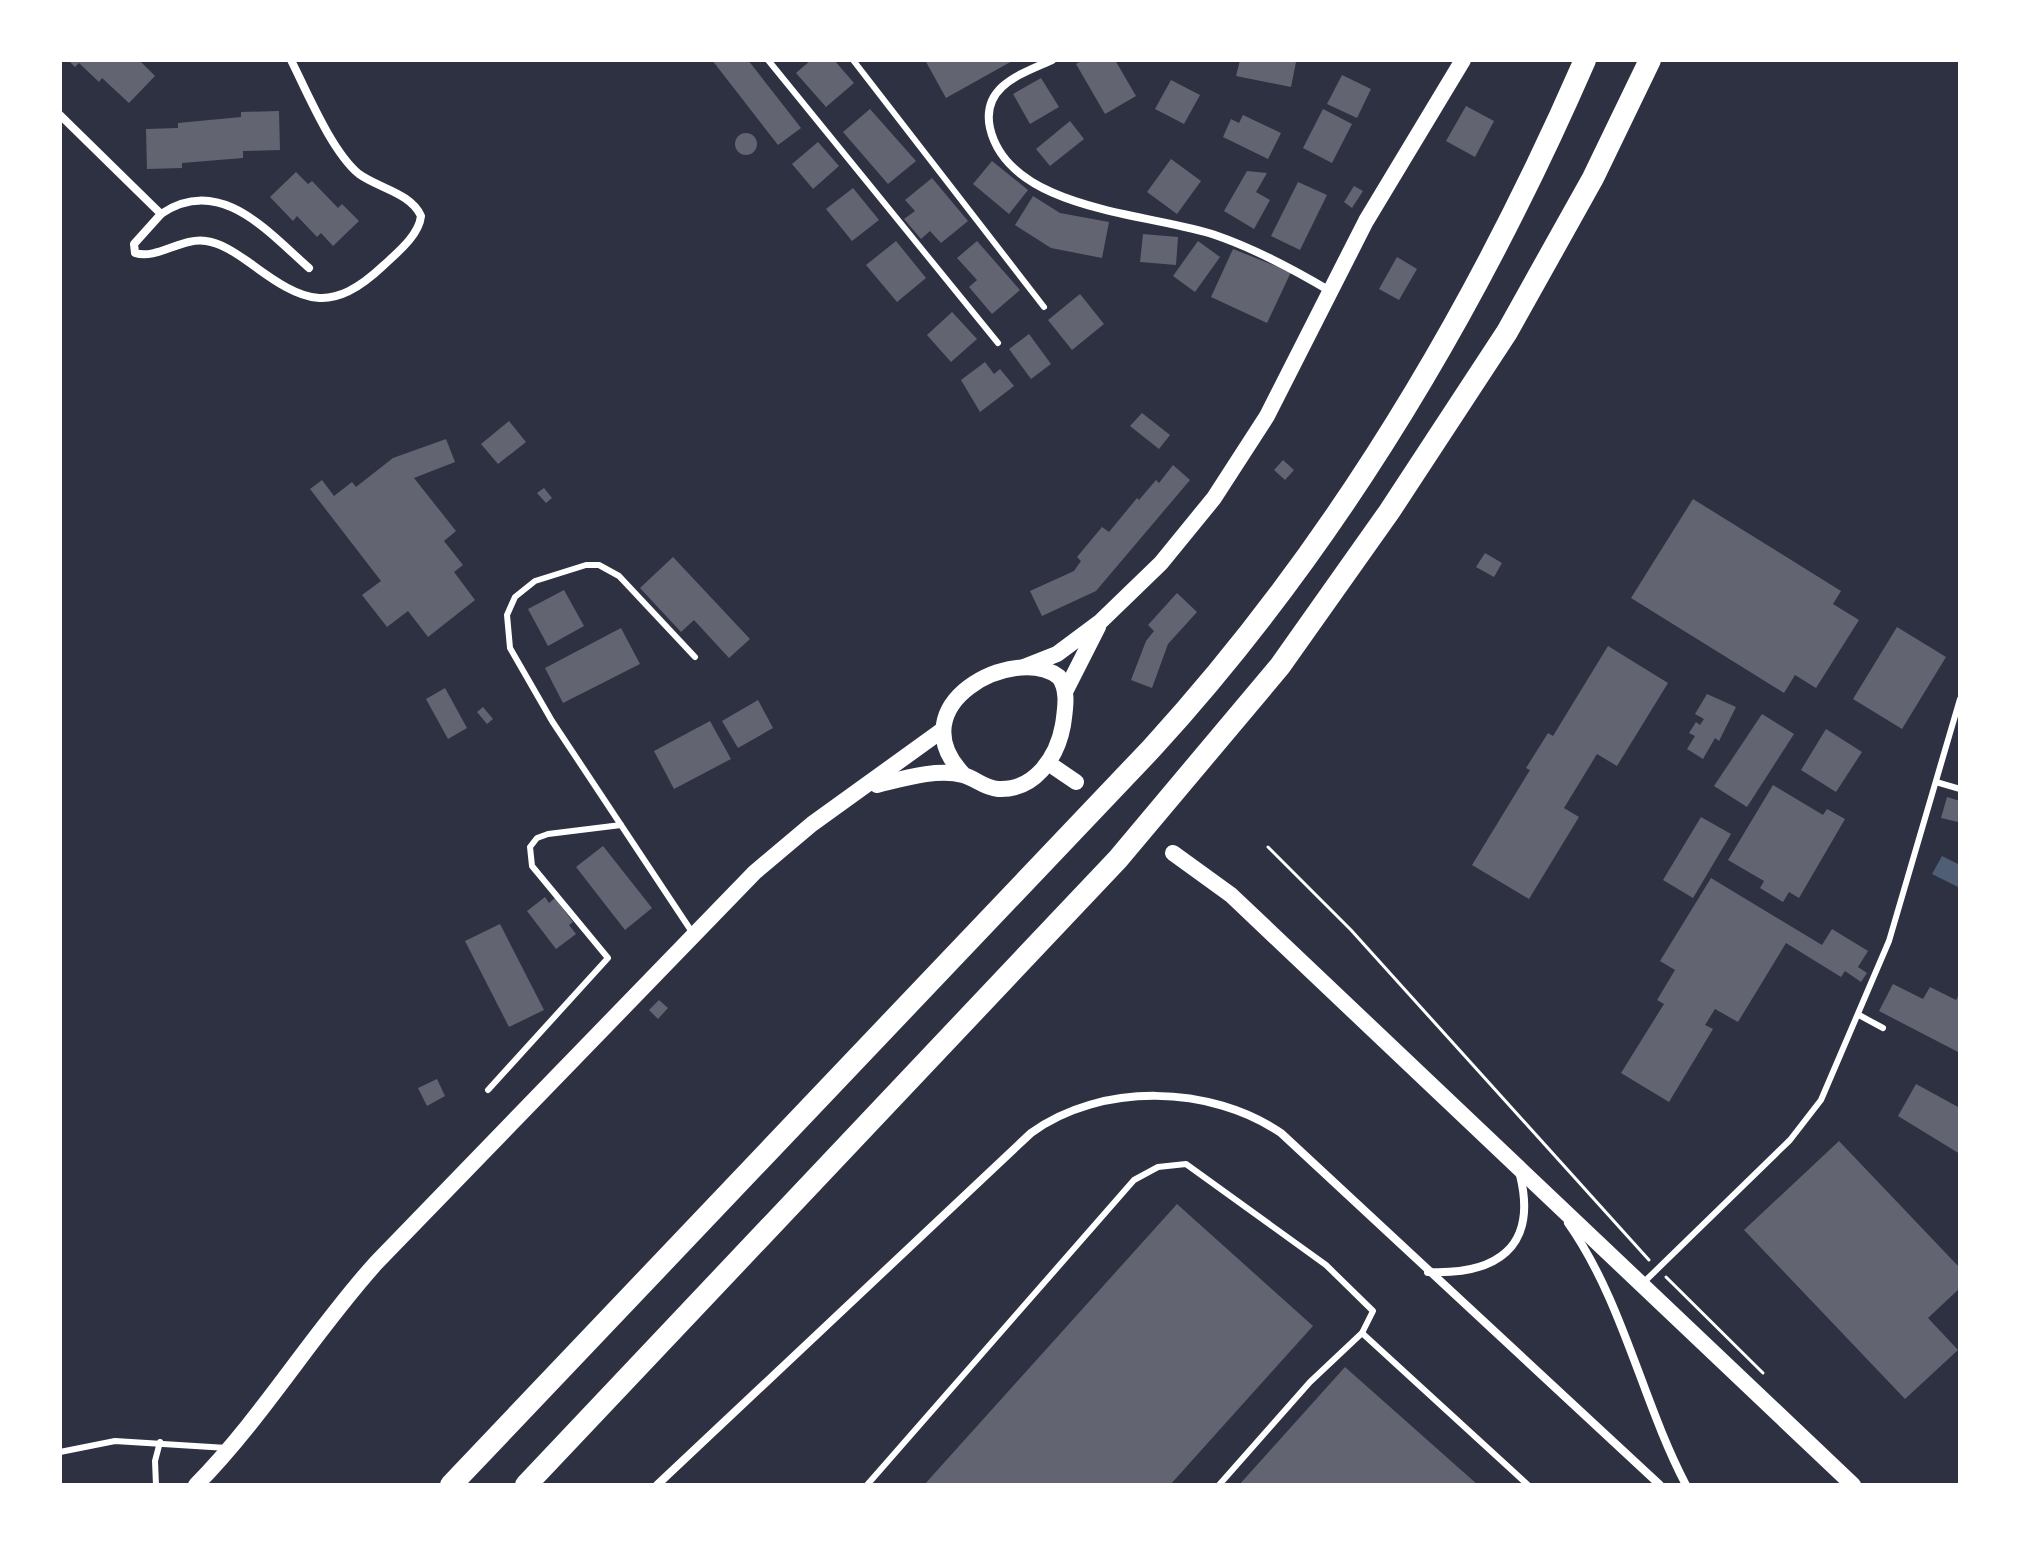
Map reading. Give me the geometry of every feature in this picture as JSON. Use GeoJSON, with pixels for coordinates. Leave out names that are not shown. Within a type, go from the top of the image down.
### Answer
{"type":"FeatureCollection","features":[{"type":"Feature","properties":{"kind":"highway"},"geometry":{"type":"LineString","coordinates":[[451,1485],[1151,749],[1228,662],[1354,490],[1418,388],[1466,304],[1555,127],[1585,60]]}},
{"type":"Feature","properties":{"kind":"highway"},"geometry":{"type":"LineString","coordinates":[[526,1485],[1118,859],[1256,697],[1342,580],[1507,332],[1593,178],[1650,60]]}},
{"type":"Feature","properties":{"kind":"main road"},"geometry":{"type":"LineString","coordinates":[[196,1485],[230,1448],[366,1273],[775,854],[941,731],[951,706],[969,689],[993,674],[1024,667],[1073,644],[1161,563],[1214,498],[1276,401],[1366,221],[1463,60]]}},
{"type":"Feature","properties":{"kind":"main road"},"geometry":{"type":"LineString","coordinates":[[1065,692],[1100,622]]}},
{"type":"Feature","properties":{"kind":"main road"},"geometry":{"type":"LineString","coordinates":[[941,731],[948,756],[964,775],[986,786],[1006,788],[1026,783],[1048,763],[1060,737],[1065,692],[1063,682],[1052,672],[1024,667]]}},
{"type":"Feature","properties":{"kind":"main road"},"geometry":{"type":"LineString","coordinates":[[1048,763],[1076,782]]}},
{"type":"Feature","properties":{"kind":"main road"},"geometry":{"type":"LineString","coordinates":[[867,787],[913,777],[964,775]]}},
{"type":"Feature","properties":{"kind":"main road"},"geometry":{"type":"LineString","coordinates":[[1173,853],[1231,895],[1853,1485]]}},
{"type":"Feature","properties":{"kind":"street"},"geometry":{"type":"LineString","coordinates":[[291,60],[346,160],[367,179],[416,206],[421,216],[414,233],[363,282],[334,297],[316,300],[291,291],[242,258],[209,241],[183,241],[146,254],[135,253],[134,244],[161,214],[188,203],[229,204],[247,213],[309,268]]}},
{"type":"Feature","properties":{"kind":"street"},"geometry":{"type":"LineString","coordinates":[[1052,60],[1004,84],[993,97],[989,111],[991,133],[999,148],[1032,183],[1070,201],[1224,238],[1294,270],[1330,292]]}},
{"type":"Feature","properties":{"kind":"street"},"geometry":{"type":"LineString","coordinates":[[60,115],[161,214]]}},
{"type":"Feature","properties":{"kind":"street"},"geometry":{"type":"LineString","coordinates":[[657,1485],[1031,1133],[1077,1107],[1118,1099],[1164,1097],[1222,1106],[1263,1122],[1292,1142],[1660,1485]]}},
{"type":"Feature","properties":{"kind":"street"},"geometry":{"type":"LineString","coordinates":[[1428,1272],[1481,1268],[1501,1258],[1515,1244],[1525,1208],[1519,1168]]}},
{"type":"Feature","properties":{"kind":"street"},"geometry":{"type":"LineString","coordinates":[[1552,1199],[1585,1251],[1607,1296],[1640,1383],[1686,1485]]}},
{"type":"Feature","properties":{"kind":"lane"},"geometry":{"type":"LineString","coordinates":[[768,60],[998,343]]}},
{"type":"Feature","properties":{"kind":"lane"},"geometry":{"type":"LineString","coordinates":[[853,60],[1044,307]]}},
{"type":"Feature","properties":{"kind":"lane"},"geometry":{"type":"LineString","coordinates":[[694,935],[552,721],[510,648],[505,626],[511,603],[522,589],[535,581],[586,565],[599,565],[619,576],[695,657]]}},
{"type":"Feature","properties":{"kind":"lane"},"geometry":{"type":"LineString","coordinates":[[1642,1284],[1807,1121],[1831,1080],[1889,941],[1960,699]]}},
{"type":"Feature","properties":{"kind":"lane"},"geometry":{"type":"LineString","coordinates":[[1936,782],[1960,789]]}},
{"type":"Feature","properties":{"kind":"lane"},"geometry":{"type":"LineString","coordinates":[[488,1090],[608,958],[532,866],[530,847],[537,838],[548,834],[621,825]]}},
{"type":"Feature","properties":{"kind":"lane"},"geometry":{"type":"LineString","coordinates":[[1859,1015],[1883,1028]]}},
{"type":"Feature","properties":{"kind":"lane"},"geometry":{"type":"LineString","coordinates":[[867,1485],[1134,1180],[1158,1167],[1186,1164],[1326,1265],[1373,1311],[1362,1333],[1310,1382],[1219,1485]]}},
{"type":"Feature","properties":{"kind":"lane"},"geometry":{"type":"LineString","coordinates":[[1362,1333],[1528,1485]]}},
{"type":"Feature","properties":{"kind":"lane"},"geometry":{"type":"LineString","coordinates":[[60,1452],[115,1441],[230,1448]]}},
{"type":"Feature","properties":{"kind":"lane"},"geometry":{"type":"LineString","coordinates":[[146,1485],[156,1483],[160,1442]]}},
{"type":"Feature","properties":{"kind":"path"},"geometry":{"type":"LineString","coordinates":[[1268,847],[1351,930],[1658,1269],[1767,1377]]}},
{"type":"Feature","properties":{"kind":"water"},"geometry":{"type":"Polygon","coordinates":[[[1942,856],[1960,865],[1960,888],[1932,874],[1942,856]]]}},
{"type":"Feature","properties":{"kind":"building"},"geometry":{"type":"Polygon","coordinates":[[[68,60],[139,60],[155,76],[129,103],[102,78],[99,82],[79,63],[75,67],[68,60]]]}},
{"type":"Feature","properties":{"kind":"building"},"geometry":{"type":"Polygon","coordinates":[[[712,60],[748,60],[801,128],[778,145],[712,60]]]}},
{"type":"Feature","properties":{"kind":"building"},"geometry":{"type":"Polygon","coordinates":[[[811,60],[834,60],[854,83],[826,107],[796,73],[811,60]]]}},
{"type":"Feature","properties":{"kind":"building"},"geometry":{"type":"Polygon","coordinates":[[[925,60],[1014,60],[946,98],[925,60]]]}},
{"type":"Feature","properties":{"kind":"building"},"geometry":{"type":"Polygon","coordinates":[[[1083,60],[1115,60],[1136,96],[1105,114],[1076,64],[1083,60]]]}},
{"type":"Feature","properties":{"kind":"building"},"geometry":{"type":"Polygon","coordinates":[[[1240,60],[1296,62],[1291,87],[1236,76],[1240,60]]]}},
{"type":"Feature","properties":{"kind":"building"},"geometry":{"type":"Polygon","coordinates":[[[1342,75],[1371,89],[1357,118],[1327,104],[1342,75]]]}},
{"type":"Feature","properties":{"kind":"building"},"geometry":{"type":"Polygon","coordinates":[[[1041,78],[1059,107],[1030,124],[1013,94],[1041,78]]]}},
{"type":"Feature","properties":{"kind":"building"},"geometry":{"type":"Polygon","coordinates":[[[1171,80],[1200,95],[1184,124],[1155,109],[1171,80]]]}},
{"type":"Feature","properties":{"kind":"building"},"geometry":{"type":"Polygon","coordinates":[[[1466,106],[1494,121],[1475,157],[1446,141],[1466,106]]]}},
{"type":"Feature","properties":{"kind":"building"},"geometry":{"type":"Polygon","coordinates":[[[870,109],[916,161],[888,184],[843,132],[870,109]]]}},
{"type":"Feature","properties":{"kind":"building"},"geometry":{"type":"Polygon","coordinates":[[[1323,109],[1352,124],[1332,163],[1303,148],[1323,109]]]}},
{"type":"Feature","properties":{"kind":"building"},"geometry":{"type":"Polygon","coordinates":[[[279,111],[280,150],[243,151],[243,158],[182,163],[182,168],[147,169],[146,129],[178,128],[178,123],[241,117],[241,112],[279,111]]]}},
{"type":"Feature","properties":{"kind":"building"},"geometry":{"type":"Polygon","coordinates":[[[1243,115],[1281,133],[1268,159],[1223,137],[1231,119],[1239,123],[1243,115]]]}},
{"type":"Feature","properties":{"kind":"building"},"geometry":{"type":"Polygon","coordinates":[[[1070,121],[1084,139],[1050,166],[1036,149],[1070,121]]]}},
{"type":"Feature","properties":{"kind":"building"},"geometry":{"type":"Polygon","coordinates":[[[746,133],[754,136],[757,144],[754,152],[746,155],[738,152],[735,144],[738,136],[746,133]]]}},
{"type":"Feature","properties":{"kind":"building"},"geometry":{"type":"Polygon","coordinates":[[[818,142],[839,166],[813,189],[792,164],[818,142]]]}},
{"type":"Feature","properties":{"kind":"building"},"geometry":{"type":"Polygon","coordinates":[[[1171,159],[1201,181],[1177,214],[1147,192],[1171,159]]]}},
{"type":"Feature","properties":{"kind":"building"},"geometry":{"type":"Polygon","coordinates":[[[992,161],[1028,190],[1009,214],[973,184],[992,161]]]}},
{"type":"Feature","properties":{"kind":"building"},"geometry":{"type":"Polygon","coordinates":[[[1247,171],[1267,173],[1256,192],[1270,200],[1254,229],[1224,211],[1247,171]]]}},
{"type":"Feature","properties":{"kind":"building"},"geometry":{"type":"Polygon","coordinates":[[[296,172],[308,184],[312,181],[338,208],[342,204],[359,221],[333,246],[321,233],[317,237],[297,216],[293,221],[270,197],[296,172]]]}},
{"type":"Feature","properties":{"kind":"building"},"geometry":{"type":"Polygon","coordinates":[[[932,178],[968,221],[941,243],[930,231],[921,239],[904,219],[915,211],[905,200],[932,178]]]}},
{"type":"Feature","properties":{"kind":"building"},"geometry":{"type":"Polygon","coordinates":[[[1298,182],[1327,195],[1300,250],[1271,236],[1298,182]]]}},
{"type":"Feature","properties":{"kind":"building"},"geometry":{"type":"Polygon","coordinates":[[[1354,186],[1363,191],[1352,208],[1344,202],[1354,186]]]}},
{"type":"Feature","properties":{"kind":"building"},"geometry":{"type":"Polygon","coordinates":[[[853,188],[879,220],[852,241],[826,209],[853,188]]]}},
{"type":"Feature","properties":{"kind":"building"},"geometry":{"type":"Polygon","coordinates":[[[1033,196],[1060,213],[1109,222],[1102,258],[1051,248],[1015,225],[1033,196]]]}},
{"type":"Feature","properties":{"kind":"building"},"geometry":{"type":"Polygon","coordinates":[[[1143,234],[1178,237],[1176,265],[1140,262],[1143,234]]]}},
{"type":"Feature","properties":{"kind":"building"},"geometry":{"type":"Polygon","coordinates":[[[896,241],[926,278],[897,302],[866,265],[896,241]]]}},
{"type":"Feature","properties":{"kind":"building"},"geometry":{"type":"Polygon","coordinates":[[[977,241],[1020,290],[992,314],[969,287],[977,280],[957,258],[977,241]]]}},
{"type":"Feature","properties":{"kind":"building"},"geometry":{"type":"Polygon","coordinates":[[[1198,241],[1220,257],[1195,292],[1173,276],[1198,241]]]}},
{"type":"Feature","properties":{"kind":"building"},"geometry":{"type":"Polygon","coordinates":[[[1233,249],[1291,272],[1267,323],[1211,297],[1233,249]]]}},
{"type":"Feature","properties":{"kind":"building"},"geometry":{"type":"Polygon","coordinates":[[[1397,257],[1417,269],[1399,300],[1379,289],[1397,257]]]}},
{"type":"Feature","properties":{"kind":"building"},"geometry":{"type":"Polygon","coordinates":[[[1080,294],[1104,324],[1072,350],[1048,320],[1080,294]]]}},
{"type":"Feature","properties":{"kind":"building"},"geometry":{"type":"Polygon","coordinates":[[[952,312],[977,339],[951,362],[927,335],[952,312]]]}},
{"type":"Feature","properties":{"kind":"building"},"geometry":{"type":"Polygon","coordinates":[[[1029,334],[1051,364],[1031,379],[1009,349],[1029,334]]]}},
{"type":"Feature","properties":{"kind":"building"},"geometry":{"type":"Polygon","coordinates":[[[985,362],[994,374],[1000,369],[1014,386],[980,412],[961,380],[985,362]]]}},
{"type":"Feature","properties":{"kind":"building"},"geometry":{"type":"Polygon","coordinates":[[[1142,413],[1170,435],[1159,449],[1130,426],[1142,413]]]}},
{"type":"Feature","properties":{"kind":"building"},"geometry":{"type":"Polygon","coordinates":[[[509,421],[526,442],[498,464],[481,444],[509,421]]]}},
{"type":"Feature","properties":{"kind":"building"},"geometry":{"type":"Polygon","coordinates":[[[446,439],[455,462],[414,478],[456,531],[444,541],[463,565],[454,572],[475,600],[428,637],[408,611],[387,627],[362,595],[381,581],[310,489],[322,480],[334,496],[352,482],[356,487],[393,458],[446,439]]]}},
{"type":"Feature","properties":{"kind":"building"},"geometry":{"type":"Polygon","coordinates":[[[1283,460],[1294,470],[1285,480],[1274,470],[1283,460]]]}},
{"type":"Feature","properties":{"kind":"building"},"geometry":{"type":"Polygon","coordinates":[[[1173,465],[1190,480],[1096,591],[1042,616],[1030,591],[1074,571],[1081,561],[1077,557],[1102,527],[1109,532],[1137,498],[1139,500],[1156,480],[1159,483],[1173,465]]]}},
{"type":"Feature","properties":{"kind":"building"},"geometry":{"type":"Polygon","coordinates":[[[544,488],[552,498],[546,503],[537,493],[544,488]]]}},
{"type":"Feature","properties":{"kind":"building"},"geometry":{"type":"Polygon","coordinates":[[[1693,499],[1841,591],[1833,604],[1859,620],[1816,688],[1795,675],[1784,693],[1631,598],[1693,499]]]}},
{"type":"Feature","properties":{"kind":"building"},"geometry":{"type":"Polygon","coordinates":[[[1485,553],[1502,563],[1494,577],[1476,567],[1485,553]]]}},
{"type":"Feature","properties":{"kind":"building"},"geometry":{"type":"Polygon","coordinates":[[[673,557],[750,639],[729,658],[694,620],[681,632],[640,588],[673,557]]]}},
{"type":"Feature","properties":{"kind":"building"},"geometry":{"type":"Polygon","coordinates":[[[564,590],[584,626],[548,646],[528,609],[564,590]]]}},
{"type":"Feature","properties":{"kind":"building"},"geometry":{"type":"Polygon","coordinates":[[[1177,593],[1197,612],[1168,644],[1152,688],[1131,680],[1146,641],[1154,631],[1148,625],[1177,593]]]}},
{"type":"Feature","properties":{"kind":"building"},"geometry":{"type":"Polygon","coordinates":[[[1897,627],[1946,657],[1902,729],[1853,699],[1897,627]]]}},
{"type":"Feature","properties":{"kind":"building"},"geometry":{"type":"Polygon","coordinates":[[[621,628],[640,664],[563,703],[545,668],[621,628]]]}},
{"type":"Feature","properties":{"kind":"building"},"geometry":{"type":"Polygon","coordinates":[[[1608,646],[1668,683],[1617,766],[1597,754],[1564,808],[1579,817],[1529,899],[1472,865],[1530,770],[1526,768],[1548,733],[1553,736],[1608,646]]]}},
{"type":"Feature","properties":{"kind":"building"},"geometry":{"type":"Polygon","coordinates":[[[445,688],[467,728],[448,739],[426,699],[445,688]]]}},
{"type":"Feature","properties":{"kind":"building"},"geometry":{"type":"Polygon","coordinates":[[[1707,694],[1736,707],[1719,741],[1715,738],[1703,759],[1687,749],[1695,736],[1689,733],[1696,722],[1700,725],[1704,719],[1695,714],[1707,694]]]}},
{"type":"Feature","properties":{"kind":"building"},"geometry":{"type":"Polygon","coordinates":[[[758,700],[773,728],[738,748],[722,721],[758,700]]]}},
{"type":"Feature","properties":{"kind":"building"},"geometry":{"type":"Polygon","coordinates":[[[483,707],[493,719],[487,724],[477,712],[483,707]]]}},
{"type":"Feature","properties":{"kind":"building"},"geometry":{"type":"Polygon","coordinates":[[[1762,714],[1794,734],[1747,807],[1714,786],[1762,714]]]}},
{"type":"Feature","properties":{"kind":"building"},"geometry":{"type":"Polygon","coordinates":[[[710,721],[731,759],[674,789],[654,751],[710,721]]]}},
{"type":"Feature","properties":{"kind":"building"},"geometry":{"type":"Polygon","coordinates":[[[1826,729],[1862,752],[1836,792],[1801,770],[1826,729]]]}},
{"type":"Feature","properties":{"kind":"building"},"geometry":{"type":"Polygon","coordinates":[[[1773,785],[1823,815],[1827,809],[1845,819],[1799,898],[1789,892],[1783,902],[1760,888],[1764,881],[1728,860],[1773,785]]]}},
{"type":"Feature","properties":{"kind":"building"},"geometry":{"type":"Polygon","coordinates":[[[1947,797],[1960,801],[1958,822],[1941,818],[1947,797]]]}},
{"type":"Feature","properties":{"kind":"building"},"geometry":{"type":"Polygon","coordinates":[[[1701,817],[1731,834],[1693,898],[1663,880],[1701,817]]]}},
{"type":"Feature","properties":{"kind":"building"},"geometry":{"type":"Polygon","coordinates":[[[603,846],[652,908],[625,930],[576,867],[603,846]]]}},
{"type":"Feature","properties":{"kind":"building"},"geometry":{"type":"Polygon","coordinates":[[[1711,878],[1822,945],[1832,929],[1868,951],[1858,967],[1867,973],[1861,982],[1845,971],[1841,977],[1786,943],[1738,1022],[1715,1009],[1705,1025],[1713,1029],[1669,1102],[1621,1073],[1664,1004],[1657,1000],[1675,970],[1660,961],[1711,878]]]}},
{"type":"Feature","properties":{"kind":"building"},"geometry":{"type":"Polygon","coordinates":[[[545,897],[549,903],[555,898],[573,922],[569,925],[576,934],[556,949],[527,911],[545,897]]]}},
{"type":"Feature","properties":{"kind":"building"},"geometry":{"type":"Polygon","coordinates":[[[500,924],[544,1010],[509,1027],[465,941],[500,924]]]}},
{"type":"Feature","properties":{"kind":"building"},"geometry":{"type":"Polygon","coordinates":[[[1893,984],[1923,999],[1930,987],[1956,1000],[1960,993],[1960,1053],[1879,1011],[1893,984]]]}},
{"type":"Feature","properties":{"kind":"building"},"geometry":{"type":"Polygon","coordinates":[[[659,1000],[668,1008],[658,1019],[649,1010],[659,1000]]]}},
{"type":"Feature","properties":{"kind":"building"},"geometry":{"type":"Polygon","coordinates":[[[437,1079],[445,1096],[427,1106],[418,1088],[437,1079]]]}},
{"type":"Feature","properties":{"kind":"building"},"geometry":{"type":"Polygon","coordinates":[[[1916,1084],[1960,1108],[1960,1154],[1898,1116],[1916,1084]]]}},
{"type":"Feature","properties":{"kind":"building"},"geometry":{"type":"Polygon","coordinates":[[[1839,1141],[1960,1268],[1960,1288],[1928,1318],[1958,1350],[1905,1399],[1744,1230],[1839,1141]]]}},
{"type":"Feature","properties":{"kind":"building"},"geometry":{"type":"Polygon","coordinates":[[[1177,1204],[1313,1326],[1170,1485],[924,1485],[1177,1204]]]}},
{"type":"Feature","properties":{"kind":"building"},"geometry":{"type":"Polygon","coordinates":[[[1345,1367],[1478,1485],[1239,1485],[1345,1367]]]}}]}
